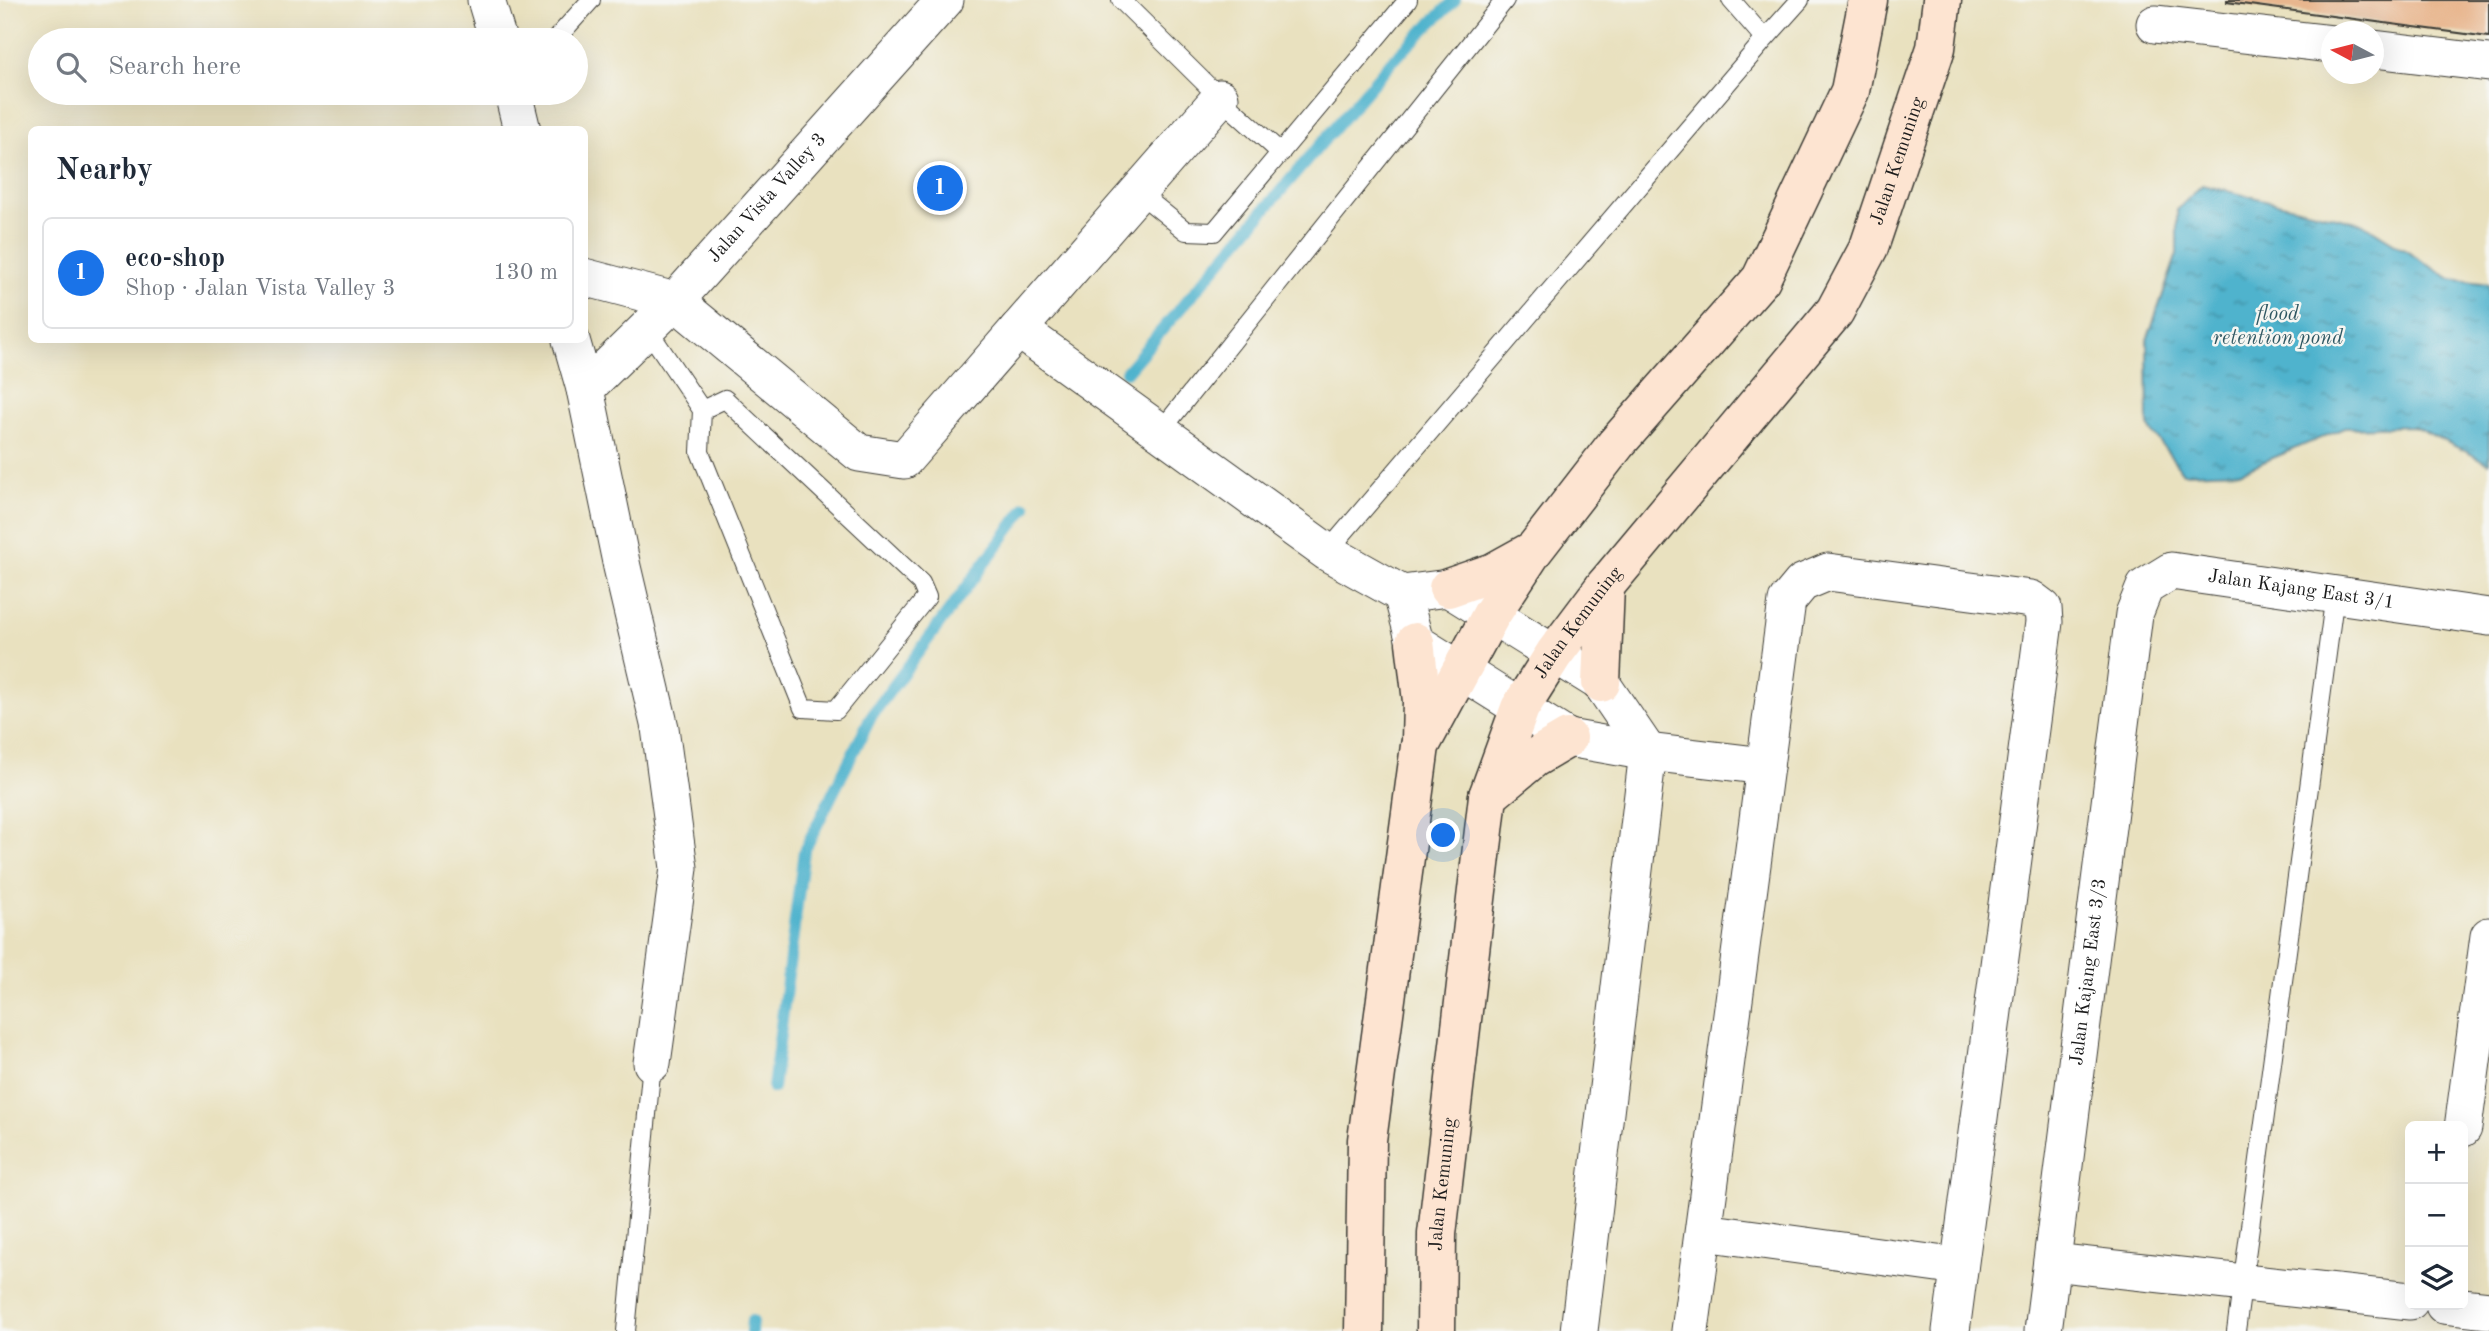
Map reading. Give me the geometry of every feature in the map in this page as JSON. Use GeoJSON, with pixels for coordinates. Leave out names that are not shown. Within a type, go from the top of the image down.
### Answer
{"type":"FeatureCollection","features":[{"type":"Feature","properties":{"kind":"street"},"geometry":{"type":"LineString","coordinates":[[486,0],[494,28]]}},
{"type":"Feature","properties":{"kind":"street","name":"Jalan Vista Valley 3"},"geometry":{"type":"LineString","coordinates":[[584,389],[675,301],[945,0]]}},
{"type":"Feature","properties":{"kind":"street"},"geometry":{"type":"LineString","coordinates":[[1420,746],[1491,615],[1532,551],[1616,444],[1760,279],[1850,91],[1868,0]]}},
{"type":"Feature","properties":{"kind":"street","name":"Jalan Kemuning"},"geometry":{"type":"LineString","coordinates":[[1436,1331],[1437,1234],[1488,796],[1520,708],[1554,654],[1605,586],[1835,311],[1869,247],[1936,48],[1942,0]]}},
{"type":"Feature","properties":{"kind":"street"},"geometry":{"type":"LineString","coordinates":[[2155,24],[2321,43]]}},
{"type":"Feature","properties":{"kind":"street"},"geometry":{"type":"LineString","coordinates":[[2384,50],[2489,63]]}},
{"type":"Feature","properties":{"kind":"street"},"geometry":{"type":"LineString","coordinates":[[588,278],[675,301],[859,453],[904,460],[1220,98]]}},
{"type":"Feature","properties":{"kind":"street"},"geometry":{"type":"LineString","coordinates":[[516,105],[521,126]]}},
{"type":"Feature","properties":{"kind":"street"},"geometry":{"type":"LineString","coordinates":[[1018,329],[1327,552],[1402,594],[1448,588],[1494,572],[1532,551]]}},
{"type":"Feature","properties":{"kind":"street"},"geometry":{"type":"LineString","coordinates":[[572,343],[660,728],[679,868],[652,1063]]}},
{"type":"Feature","properties":{"kind":"street","name":"Jalan Kajang East 3/1"},"geometry":{"type":"LineString","coordinates":[[2134,614],[2145,587],[2171,571],[2489,617]]}},
{"type":"Feature","properties":{"kind":"street"},"geometry":{"type":"LineString","coordinates":[[1690,1331],[1787,601],[1802,583],[1828,572],[2031,599],[2043,608],[1951,1331]]}},
{"type":"Feature","properties":{"kind":"street"},"geometry":{"type":"LineString","coordinates":[[1601,684],[1605,586]]}},
{"type":"Feature","properties":{"kind":"street"},"geometry":{"type":"LineString","coordinates":[[1448,588],[1601,684],[1648,752],[1579,1331]]}},
{"type":"Feature","properties":{"kind":"street"},"geometry":{"type":"LineString","coordinates":[[1364,1331],[1367,1140],[1420,746],[1422,701],[1415,642],[1402,594]]}},
{"type":"Feature","properties":{"kind":"street","name":"Jalan Kajang East 3/3"},"geometry":{"type":"LineString","coordinates":[[2043,1331],[2134,614]]}},
{"type":"Feature","properties":{"kind":"street"},"geometry":{"type":"LineString","coordinates":[[1415,642],[1568,738],[1648,752],[1765,766]]}},
{"type":"Feature","properties":{"kind":"street"},"geometry":{"type":"LineString","coordinates":[[1488,796],[1534,758],[1568,738]]}},
{"type":"Feature","properties":{"kind":"street"},"geometry":{"type":"LineString","coordinates":[[2464,1121],[2489,936]]}},
{"type":"Feature","properties":{"kind":"street"},"geometry":{"type":"LineString","coordinates":[[1704,1232],[1959,1266]]}},
{"type":"Feature","properties":{"kind":"street"},"geometry":{"type":"LineString","coordinates":[[2052,1262],[2405,1300]]}},
{"type":"Feature","properties":{"kind":"street"},"geometry":{"type":"LineString","coordinates":[[2468,1308],[2489,1310]]}},
{"type":"Feature","properties":{"kind":"street"},"geometry":{"type":"LineString","coordinates":[[2436,1331],[2438,1310]]}},
{"type":"Feature","properties":{"kind":"lane"},"geometry":{"type":"LineString","coordinates":[[566,28],[591,0]]}},
{"type":"Feature","properties":{"kind":"lane"},"geometry":{"type":"LineString","coordinates":[[1121,0],[1220,98],[1281,153]]}},
{"type":"Feature","properties":{"kind":"lane"},"geometry":{"type":"LineString","coordinates":[[1138,192],[1186,231],[1214,232],[1408,0]]}},
{"type":"Feature","properties":{"kind":"lane"},"geometry":{"type":"LineString","coordinates":[[1160,432],[1505,0]]}},
{"type":"Feature","properties":{"kind":"lane"},"geometry":{"type":"LineString","coordinates":[[1731,0],[1765,39]]}},
{"type":"Feature","properties":{"kind":"lane"},"geometry":{"type":"LineString","coordinates":[[1327,552],[1800,0]]}},
{"type":"Feature","properties":{"kind":"lane"},"geometry":{"type":"LineString","coordinates":[[648,330],[702,410],[700,452],[803,708],[836,710],[927,597],[921,583],[725,400],[702,410]]}},
{"type":"Feature","properties":{"kind":"lane"},"geometry":{"type":"LineString","coordinates":[[2236,1331],[2334,594]]}},
{"type":"Feature","properties":{"kind":"lane"},"geometry":{"type":"LineString","coordinates":[[625,1331],[652,1063]]}},
{"type":"Feature","properties":{"kind":"water","name":"flood retention pond"},"geometry":{"type":"Polygon","coordinates":[[[2202,185],[2361,223],[2451,279],[2489,284],[2489,463],[2414,426],[2344,428],[2242,471],[2183,473],[2148,426],[2147,340],[2177,254],[2177,210],[2202,185]]]}},
{"type":"Feature","properties":{"kind":"building"},"geometry":{"type":"Polygon","coordinates":[[[2489,0],[2489,37],[2384,21],[2227,2],[2489,0]]]}},
{"type":"Feature","properties":{"kind":"waterway"},"geometry":{"type":"LineString","coordinates":[[1126,372],[1391,62],[1455,0]]}},
{"type":"Feature","properties":{"kind":"waterway"},"geometry":{"type":"LineString","coordinates":[[773,1088],[804,851],[872,715],[1026,507]]}},
{"type":"Feature","properties":{"kind":"waterway"},"geometry":{"type":"LineString","coordinates":[[751,1331],[752,1321]]}},
{"type":"Feature","properties":{"kind":"place","name":"eco-shop"},"geometry":{"type":"Point","coordinates":[940,188]}}]}
